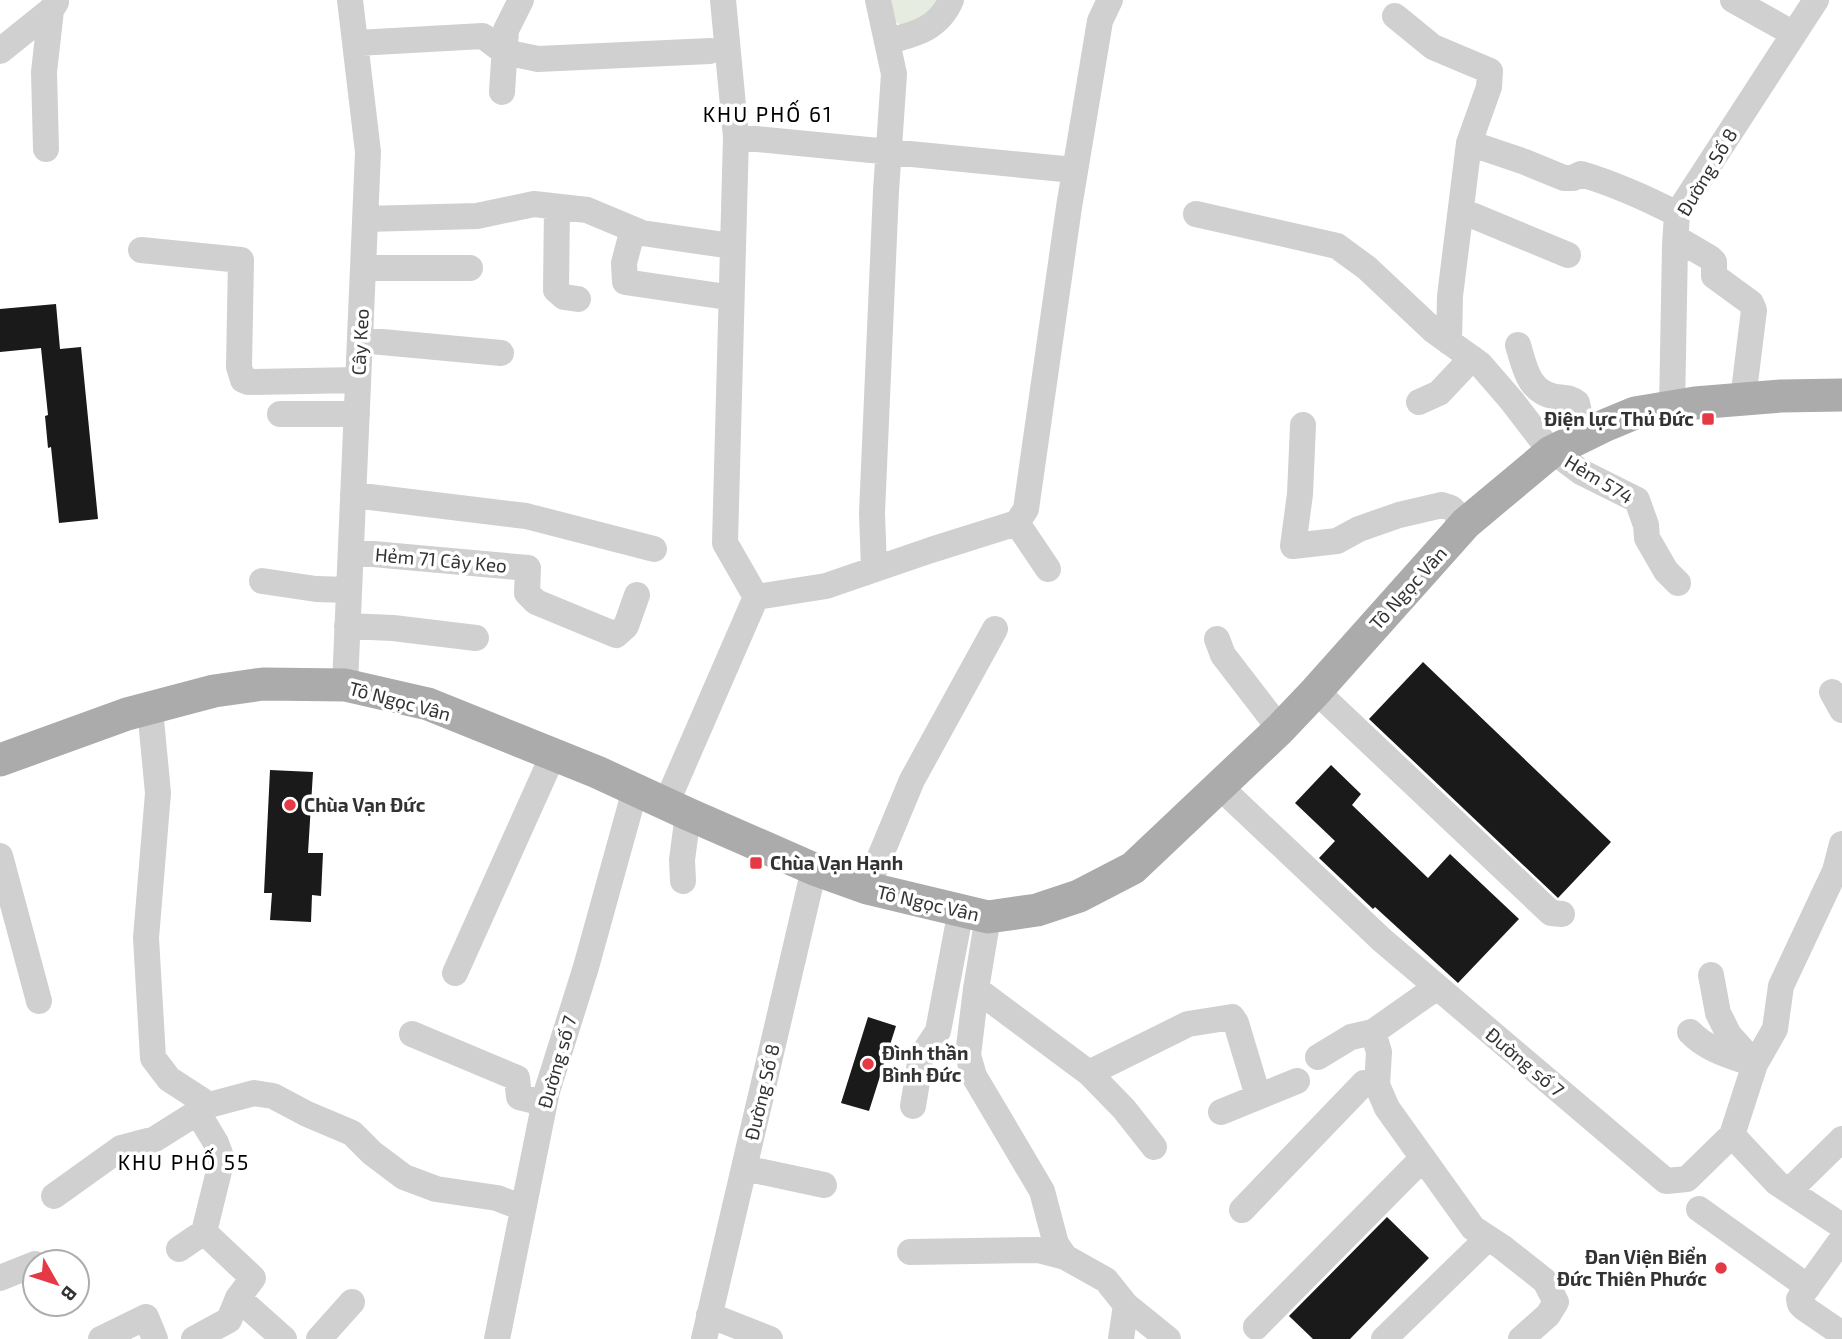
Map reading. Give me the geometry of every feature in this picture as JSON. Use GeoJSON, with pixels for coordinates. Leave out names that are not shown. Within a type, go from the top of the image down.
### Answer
{"type":"FeatureCollection","features":[{"type":"Feature","properties":{"kind":"main road","name":"Tô Ngọc Vân"},"geometry":{"type":"LineString","coordinates":[[0,760],[127,714],[214,691],[263,684],[345,685],[428,704],[635,790],[814,869],[867,888],[974,914],[1037,910],[1079,896],[1133,868],[1280,729],[1466,523],[1552,452],[1635,413],[1672,409],[1695,403],[1842,395]]}},
{"type":"Feature","properties":{"kind":"street","name":"Cây Keo"},"geometry":{"type":"LineString","coordinates":[[345,685],[368,152],[350,0]]}},
{"type":"Feature","properties":{"kind":"street"},"geometry":{"type":"LineString","coordinates":[[502,92],[506,30],[521,0]]}},
{"type":"Feature","properties":{"kind":"street"},"geometry":{"type":"LineString","coordinates":[[723,0],[736,136],[725,543],[756,597]]}},
{"type":"Feature","properties":{"kind":"street"},"geometry":{"type":"LineString","coordinates":[[874,569],[872,513],[886,191],[894,74],[878,0]]}},
{"type":"Feature","properties":{"kind":"street"},"geometry":{"type":"LineString","coordinates":[[888,41],[918,34],[934,25],[946,12],[951,0]]}},
{"type":"Feature","properties":{"kind":"street"},"geometry":{"type":"LineString","coordinates":[[756,597],[826,586],[1017,523],[1026,509],[1074,170],[1100,21],[1110,0]]}},
{"type":"Feature","properties":{"kind":"street"},"geometry":{"type":"LineString","coordinates":[[1733,0],[1794,34]]}},
{"type":"Feature","properties":{"kind":"street","name":"Đường Số 8"},"geometry":{"type":"LineString","coordinates":[[1672,409],[1677,226],[1816,0]]}},
{"type":"Feature","properties":{"kind":"street"},"geometry":{"type":"LineString","coordinates":[[0,51],[54,5]]}},
{"type":"Feature","properties":{"kind":"street"},"geometry":{"type":"LineString","coordinates":[[46,149],[44,72],[54,5]]}},
{"type":"Feature","properties":{"kind":"street"},"geometry":{"type":"LineString","coordinates":[[1395,16],[1433,47],[1490,71],[1489,87],[1469,144],[1450,296],[1449,342]]}},
{"type":"Feature","properties":{"kind":"street"},"geometry":{"type":"LineString","coordinates":[[357,43],[483,36],[503,52],[538,59],[710,51]]}},
{"type":"Feature","properties":{"kind":"street"},"geometry":{"type":"LineString","coordinates":[[736,136],[1074,170]]}},
{"type":"Feature","properties":{"kind":"street"},"geometry":{"type":"LineString","coordinates":[[1469,144],[1564,178],[1581,174],[1630,190],[1677,226],[1714,262],[1714,276],[1751,303],[1754,310],[1743,399]]}},
{"type":"Feature","properties":{"kind":"street"},"geometry":{"type":"LineString","coordinates":[[365,219],[477,216],[534,204],[587,210],[642,233],[724,245]]}},
{"type":"Feature","properties":{"kind":"street"},"geometry":{"type":"LineString","coordinates":[[557,207],[556,290],[564,297],[578,299]]}},
{"type":"Feature","properties":{"kind":"street"},"geometry":{"type":"LineString","coordinates":[[1462,211],[1568,255]]}},
{"type":"Feature","properties":{"kind":"street","name":"Hẻm 574"},"geometry":{"type":"LineString","coordinates":[[1196,214],[1337,246],[1367,268],[1416,315],[1472,358],[1512,401],[1552,452],[1581,472],[1637,500],[1646,525],[1647,538],[1666,571],[1678,583]]}},
{"type":"Feature","properties":{"kind":"street"},"geometry":{"type":"LineString","coordinates":[[634,229],[624,263],[625,282],[720,296]]}},
{"type":"Feature","properties":{"kind":"street"},"geometry":{"type":"LineString","coordinates":[[141,250],[241,260],[239,367],[243,380],[358,380]]}},
{"type":"Feature","properties":{"kind":"street"},"geometry":{"type":"LineString","coordinates":[[363,268],[470,268]]}},
{"type":"Feature","properties":{"kind":"street"},"geometry":{"type":"LineString","coordinates":[[360,340],[501,353]]}},
{"type":"Feature","properties":{"kind":"street"},"geometry":{"type":"LineString","coordinates":[[1518,345],[1526,373],[1539,392],[1555,397],[1569,397],[1577,403],[1584,436]]}},
{"type":"Feature","properties":{"kind":"street"},"geometry":{"type":"LineString","coordinates":[[1419,402],[1439,393],[1472,358]]}},
{"type":"Feature","properties":{"kind":"street"},"geometry":{"type":"LineString","coordinates":[[280,414],[357,414]]}},
{"type":"Feature","properties":{"kind":"street"},"geometry":{"type":"LineString","coordinates":[[1303,425],[1300,494],[1293,545],[1337,541],[1359,529],[1399,515],[1442,505],[1451,508],[1466,523]]}},
{"type":"Feature","properties":{"kind":"street"},"geometry":{"type":"LineString","coordinates":[[353,495],[526,516],[654,549]]}},
{"type":"Feature","properties":{"kind":"street"},"geometry":{"type":"LineString","coordinates":[[1017,523],[1048,569]]}},
{"type":"Feature","properties":{"kind":"street","name":"Hẻm 71 Cây Keo"},"geometry":{"type":"LineString","coordinates":[[351,552],[528,568],[527,593],[536,603],[616,635],[626,626],[637,595]]}},
{"type":"Feature","properties":{"kind":"street"},"geometry":{"type":"LineString","coordinates":[[262,581],[316,589],[349,590]]}},
{"type":"Feature","properties":{"kind":"street"},"geometry":{"type":"LineString","coordinates":[[682,881],[677,809],[756,597]]}},
{"type":"Feature","properties":{"kind":"street"},"geometry":{"type":"LineString","coordinates":[[347,626],[393,628],[476,638]]}},
{"type":"Feature","properties":{"kind":"street"},"geometry":{"type":"LineString","coordinates":[[867,888],[912,780],[995,629]]}},
{"type":"Feature","properties":{"kind":"street"},"geometry":{"type":"LineString","coordinates":[[1217,639],[1223,655],[1280,729]]}},
{"type":"Feature","properties":{"kind":"street"},"geometry":{"type":"LineString","coordinates":[[1316,691],[1551,914],[1562,914]]}},
{"type":"Feature","properties":{"kind":"street"},"geometry":{"type":"LineString","coordinates":[[150,709],[158,793],[146,938],[153,1058],[169,1079],[203,1109],[222,1159],[204,1232],[179,1249]]}},
{"type":"Feature","properties":{"kind":"street"},"geometry":{"type":"LineString","coordinates":[[455,973],[553,755]]}},
{"type":"Feature","properties":{"kind":"street","name":"Đường số 7"},"geometry":{"type":"LineString","coordinates":[[1219,786],[1381,940],[1666,1181],[1687,1179],[1732,1135]]}},
{"type":"Feature","properties":{"kind":"street","name":"Đường số 7"},"geometry":{"type":"LineString","coordinates":[[497,1339],[544,1103],[586,967],[635,790]]}},
{"type":"Feature","properties":{"kind":"street"},"geometry":{"type":"LineString","coordinates":[[1842,844],[1835,871],[1781,986],[1775,1029],[1755,1064],[1732,1135],[1777,1183],[1842,1226]]}},
{"type":"Feature","properties":{"kind":"street"},"geometry":{"type":"LineString","coordinates":[[0,856],[38,1001]]}},
{"type":"Feature","properties":{"kind":"street","name":"Đường Số 8"},"geometry":{"type":"LineString","coordinates":[[770,1339],[706,1327],[814,869]]}},
{"type":"Feature","properties":{"kind":"street"},"geometry":{"type":"LineString","coordinates":[[974,914],[976,989],[968,1055],[974,1076],[1042,1191],[1056,1244],[1065,1257]]}},
{"type":"Feature","properties":{"kind":"street"},"geometry":{"type":"LineString","coordinates":[[913,1106],[921,1057],[938,1031],[974,914]]}},
{"type":"Feature","properties":{"kind":"street"},"geometry":{"type":"LineString","coordinates":[[1711,975],[1718,1013],[1728,1035],[1755,1064]]}},
{"type":"Feature","properties":{"kind":"street"},"geometry":{"type":"LineString","coordinates":[[1318,1057],[1351,1037],[1373,1032],[1437,987]]}},
{"type":"Feature","properties":{"kind":"street"},"geometry":{"type":"LineString","coordinates":[[976,989],[1089,1073],[1124,1109],[1154,1147]]}},
{"type":"Feature","properties":{"kind":"street"},"geometry":{"type":"LineString","coordinates":[[1089,1073],[1188,1024],[1232,1017],[1258,1096]]}},
{"type":"Feature","properties":{"kind":"street"},"geometry":{"type":"LineString","coordinates":[[1373,1032],[1379,1052],[1377,1085],[1387,1108],[1473,1228],[1545,1281],[1556,1302],[1548,1315],[1521,1339]]}},
{"type":"Feature","properties":{"kind":"street"},"geometry":{"type":"LineString","coordinates":[[1690,1032],[1724,1054],[1755,1064]]}},
{"type":"Feature","properties":{"kind":"street"},"geometry":{"type":"LineString","coordinates":[[412,1034],[517,1078],[519,1097],[544,1103]]}},
{"type":"Feature","properties":{"kind":"street"},"geometry":{"type":"LineString","coordinates":[[1221,1112],[1297,1081]]}},
{"type":"Feature","properties":{"kind":"street"},"geometry":{"type":"LineString","coordinates":[[1242,1210],[1364,1083],[1377,1085]]}},
{"type":"Feature","properties":{"kind":"street"},"geometry":{"type":"LineString","coordinates":[[54,1196],[121,1148],[155,1139],[203,1109],[254,1093],[274,1096],[307,1114],[352,1133],[372,1153],[404,1177],[436,1189],[497,1198],[523,1208]]}},
{"type":"Feature","properties":{"kind":"street"},"geometry":{"type":"LineString","coordinates":[[1789,1191],[1842,1139]]}},
{"type":"Feature","properties":{"kind":"street"},"geometry":{"type":"LineString","coordinates":[[1256,1327],[1423,1158]]}},
{"type":"Feature","properties":{"kind":"street"},"geometry":{"type":"LineString","coordinates":[[744,1168],[824,1185]]}},
{"type":"Feature","properties":{"kind":"street"},"geometry":{"type":"LineString","coordinates":[[1699,1209],[1808,1287]]}},
{"type":"Feature","properties":{"kind":"street"},"geometry":{"type":"LineString","coordinates":[[194,1339],[229,1320],[238,1298],[253,1278],[204,1232]]}},
{"type":"Feature","properties":{"kind":"street"},"geometry":{"type":"LineString","coordinates":[[1384,1339],[1488,1238]]}},
{"type":"Feature","properties":{"kind":"street"},"geometry":{"type":"LineString","coordinates":[[1842,1239],[1799,1299],[1800,1304],[1842,1334]]}},
{"type":"Feature","properties":{"kind":"street"},"geometry":{"type":"LineString","coordinates":[[909,1252],[1038,1250],[1065,1257],[1106,1280],[1126,1305],[1168,1339]]}},
{"type":"Feature","properties":{"kind":"street"},"geometry":{"type":"LineString","coordinates":[[0,1278],[21,1270]]}},
{"type":"Feature","properties":{"kind":"street"},"geometry":{"type":"LineString","coordinates":[[238,1298],[284,1339]]}},
{"type":"Feature","properties":{"kind":"street"},"geometry":{"type":"LineString","coordinates":[[319,1339],[352,1302]]}},
{"type":"Feature","properties":{"kind":"street"},"geometry":{"type":"LineString","coordinates":[[1121,1339],[1126,1305]]}},
{"type":"Feature","properties":{"kind":"street"},"geometry":{"type":"LineString","coordinates":[[101,1339],[146,1317],[155,1339]]}},
{"type":"Feature","properties":{"kind":"shaded area"},"geometry":{"type":"Polygon","coordinates":[[[885,0],[942,0],[933,16],[900,25],[890,17],[885,0]]]}},
{"type":"Feature","properties":{"kind":"building"},"geometry":{"type":"Polygon","coordinates":[[[56,304],[60,349],[81,347],[98,519],[59,523],[51,447],[48,448],[45,416],[48,415],[41,348],[0,352],[0,309],[56,304]]]}},
{"type":"Feature","properties":{"kind":"building"},"geometry":{"type":"Polygon","coordinates":[[[1423,662],[1611,842],[1558,898],[1369,719],[1423,662]]]}},
{"type":"Feature","properties":{"kind":"building"},"geometry":{"type":"Polygon","coordinates":[[[1331,765],[1361,794],[1352,805],[1428,878],[1450,854],[1519,919],[1458,983],[1319,858],[1335,841],[1295,803],[1331,765]]]}},
{"type":"Feature","properties":{"kind":"building"},"geometry":{"type":"Polygon","coordinates":[[[270,770],[313,772],[308,853],[323,853],[321,896],[312,895],[311,922],[270,920],[272,893],[264,893],[270,770]]]}},
{"type":"Feature","properties":{"kind":"building","name":"Đình thần Bình Đức"},"geometry":{"type":"Polygon","coordinates":[[[868,1017],[896,1026],[869,1111],[841,1103],[868,1017]]]}},
{"type":"Feature","properties":{"kind":"building"},"geometry":{"type":"Polygon","coordinates":[[[1387,1217],[1429,1258],[1350,1339],[1313,1339],[1289,1316],[1387,1217]]]}},
{"type":"Feature","properties":{"kind":"place","name":"Điện lực Thủ Đức"},"geometry":{"type":"Point","coordinates":[1708,419]}},
{"type":"Feature","properties":{"kind":"place","name":"Chùa Vạn Đức"},"geometry":{"type":"Point","coordinates":[290,805]}},
{"type":"Feature","properties":{"kind":"place","name":"Chùa Vạn Hạnh"},"geometry":{"type":"Point","coordinates":[756,863]}},
{"type":"Feature","properties":{"kind":"place","name":"Đình thần Bình Đức"},"geometry":{"type":"Point","coordinates":[868,1064]}},
{"type":"Feature","properties":{"kind":"place","name":"Đan Viện Biển Đức Thiên Phước"},"geometry":{"type":"Point","coordinates":[1721,1268]}},
{"type":"Feature","properties":{"kind":"district","name":"KHU PHỐ 61"},"geometry":{"type":"Point","coordinates":[768,115]}},
{"type":"Feature","properties":{"kind":"district","name":"KHU PHỐ 55"},"geometry":{"type":"Point","coordinates":[184,1163]}}]}
